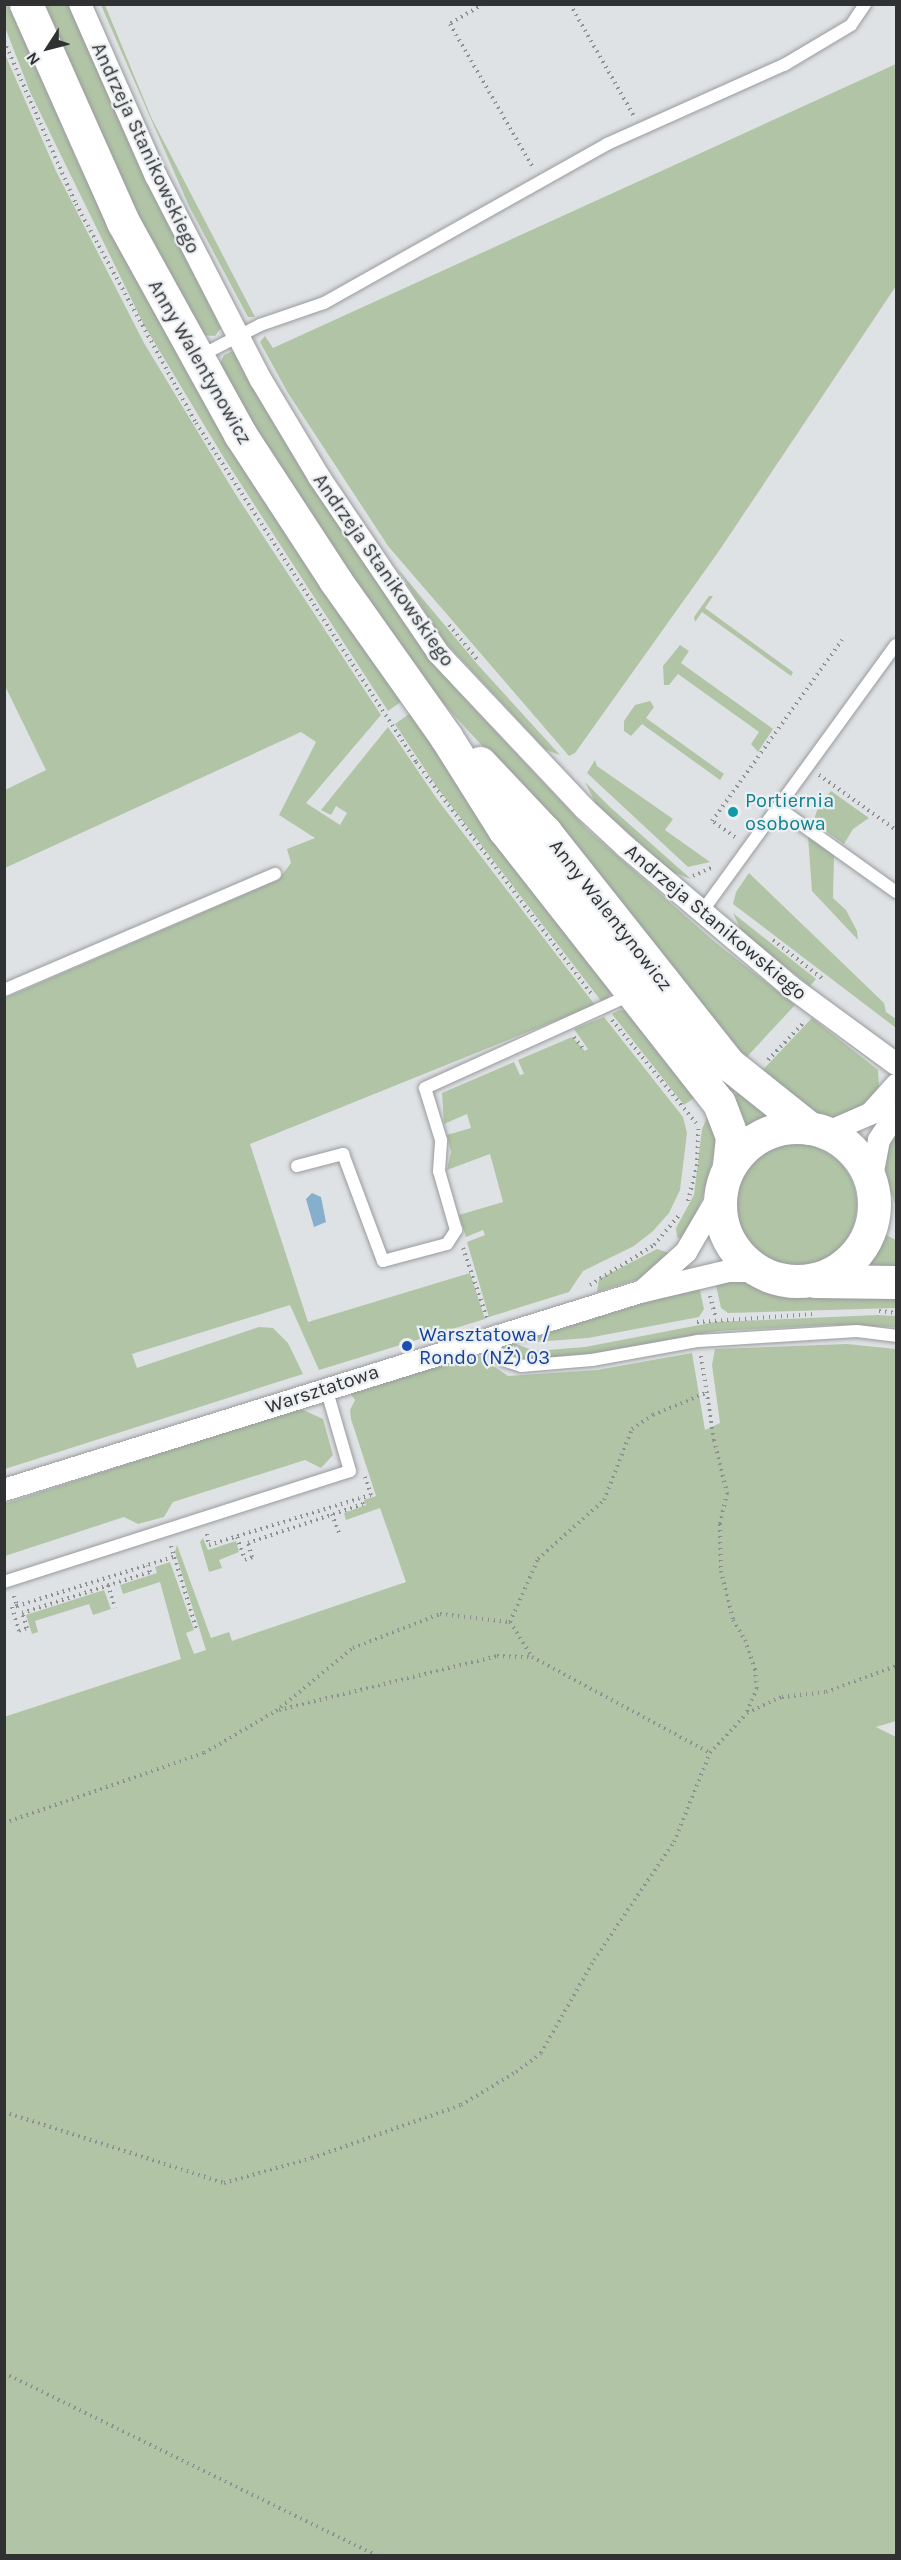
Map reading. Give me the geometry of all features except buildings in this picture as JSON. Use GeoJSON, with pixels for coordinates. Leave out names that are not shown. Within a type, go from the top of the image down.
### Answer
{"type":"FeatureCollection","features":[{"type":"Feature","properties":{"kind":"main road","name":"Anny Walentynowicz"},"geometry":{"type":"LineString","coordinates":[[26,4],[97,167],[196,358],[300,528],[418,696],[504,830],[723,1110],[732,1137],[725,1180]]}},
{"type":"Feature","properties":{"kind":"main road","name":"Anny Walentynowicz"},"geometry":{"type":"LineString","coordinates":[[418,696],[545,832],[730,1065],[818,1131]]}},
{"type":"Feature","properties":{"kind":"main road"},"geometry":{"type":"LineString","coordinates":[[897,1225],[872,1189],[854,1153],[818,1131],[768,1133],[749,1144],[725,1180],[725,1232],[735,1250],[758,1271],[779,1280],[897,1282]]}},
{"type":"Feature","properties":{"kind":"main road"},"geometry":{"type":"LineString","coordinates":[[810,1280],[834,1272],[854,1256],[872,1222],[872,1189]]}},
{"type":"Feature","properties":{"kind":"street","name":"Andrzeja Stanikowskiego"},"geometry":{"type":"LineString","coordinates":[[80,4],[156,176],[238,336],[296,440],[438,653],[584,808],[701,913],[791,987],[897,1064]]}},
{"type":"Feature","properties":{"kind":"street"},"geometry":{"type":"LineString","coordinates":[[818,1131],[870,1114],[897,1085]]}},
{"type":"Feature","properties":{"kind":"street"},"geometry":{"type":"LineString","coordinates":[[872,1189],[879,1140],[897,1114]]}},
{"type":"Feature","properties":{"kind":"street","name":"Warsztatowa"},"geometry":{"type":"LineString","coordinates":[[640,1292],[662,1277],[686,1252],[725,1180]]}},
{"type":"Feature","properties":{"kind":"street","name":"Warsztatowa"},"geometry":{"type":"LineString","coordinates":[[4,1490],[326,1388],[488,1330],[729,1271],[758,1271]]}},
{"type":"Feature","properties":{"kind":"lane"},"geometry":{"type":"LineString","coordinates":[[196,358],[238,336],[324,303],[641,128],[784,65],[851,25],[865,4]]}},
{"type":"Feature","properties":{"kind":"lane"},"geometry":{"type":"LineString","coordinates":[[701,913],[780,809],[897,645]]}},
{"type":"Feature","properties":{"kind":"lane"},"geometry":{"type":"LineString","coordinates":[[780,809],[897,892]]}},
{"type":"Feature","properties":{"kind":"lane"},"geometry":{"type":"LineString","coordinates":[[4,990],[275,874]]}},
{"type":"Feature","properties":{"kind":"lane"},"geometry":{"type":"LineString","coordinates":[[297,1166],[344,1154],[383,1261],[447,1244],[456,1230],[439,1172],[441,1140],[425,1088],[633,994]]}},
{"type":"Feature","properties":{"kind":"lane"},"geometry":{"type":"LineString","coordinates":[[488,1330],[503,1360],[521,1366],[592,1360],[699,1341],[857,1331],[897,1336]]}},
{"type":"Feature","properties":{"kind":"lane"},"geometry":{"type":"LineString","coordinates":[[4,1581],[350,1471],[326,1388]]}},
{"type":"Feature","properties":{"kind":"path"},"geometry":{"type":"LineString","coordinates":[[483,4],[450,24],[540,182]]}},
{"type":"Feature","properties":{"kind":"path"},"geometry":{"type":"LineString","coordinates":[[570,4],[641,128]]}},
{"type":"Feature","properties":{"kind":"path"},"geometry":{"type":"LineString","coordinates":[[443,619],[480,662]]}},
{"type":"Feature","properties":{"kind":"path"},"geometry":{"type":"LineString","coordinates":[[736,837],[712,821],[842,640]]}},
{"type":"Feature","properties":{"kind":"path"},"geometry":{"type":"LineString","coordinates":[[685,871],[693,876]]}},
{"type":"Feature","properties":{"kind":"path"},"geometry":{"type":"LineString","coordinates":[[456,1230],[488,1330]]}},
{"type":"Feature","properties":{"kind":"path"},"geometry":{"type":"LineString","coordinates":[[876,1311],[897,1313]]}},
{"type":"Feature","properties":{"kind":"path"},"geometry":{"type":"LineString","coordinates":[[694,1323],[741,1316],[824,1314]]}},
{"type":"Feature","properties":{"kind":"path"},"geometry":{"type":"LineString","coordinates":[[4,2112],[224,2183],[312,2158],[461,2105],[516,2073],[541,2052],[594,1960],[674,1842],[710,1753],[747,1713],[757,1688],[755,1670],[745,1640],[733,1620],[721,1571],[720,1524],[727,1493],[699,1341]]}},
{"type":"Feature","properties":{"kind":"path"},"geometry":{"type":"LineString","coordinates":[[510,1622],[538,1559],[604,1500],[632,1429],[653,1415],[708,1392]]}},
{"type":"Feature","properties":{"kind":"path"},"geometry":{"type":"LineString","coordinates":[[237,1537],[245,1560],[252,1557],[248,1543],[363,1504],[361,1498]]}},
{"type":"Feature","properties":{"kind":"path"},"geometry":{"type":"LineString","coordinates":[[332,1514],[340,1536]]}},
{"type":"Feature","properties":{"kind":"path"},"geometry":{"type":"LineString","coordinates":[[148,1565],[150,1572],[22,1613],[27,1628],[19,1631],[12,1607],[173,1557]]}},
{"type":"Feature","properties":{"kind":"path"},"geometry":{"type":"LineString","coordinates":[[108,1585],[115,1608]]}},
{"type":"Feature","properties":{"kind":"path"},"geometry":{"type":"LineString","coordinates":[[4,1595],[13,1592],[17,1606]]}},
{"type":"Feature","properties":{"kind":"path"},"geometry":{"type":"LineString","coordinates":[[4,1823],[204,1753],[276,1711],[353,1648],[440,1614],[510,1622]]}},
{"type":"Feature","properties":{"kind":"path"},"geometry":{"type":"LineString","coordinates":[[510,1622],[532,1657]]}},
{"type":"Feature","properties":{"kind":"path"},"geometry":{"type":"LineString","coordinates":[[276,1711],[497,1656],[532,1657],[710,1753]]}},
{"type":"Feature","properties":{"kind":"path"},"geometry":{"type":"LineString","coordinates":[[747,1713],[782,1697],[826,1692],[897,1666]]}},
{"type":"Feature","properties":{"kind":"path"},"geometry":{"type":"LineString","coordinates":[[4,2373],[378,2556]]}},
{"type":"Feature","properties":{"kind":"green space"},"geometry":{"type":"Polygon","coordinates":[[[5,5],[9,5],[79,165],[190,378],[248,476],[402,701],[388,711],[224,458],[144,325],[30,92],[5,27],[5,5]]]}},
{"type":"Feature","properties":{"kind":"green space"},"geometry":{"type":"Polygon","coordinates":[[[41,5],[69,5],[150,188],[221,328],[215,336],[203,335],[137,219],[41,5]]]}},
{"type":"Feature","properties":{"kind":"green space"},"geometry":{"type":"Polygon","coordinates":[[[101,5],[105,5],[152,119],[255,317],[248,317],[189,206],[101,5]]]}},
{"type":"Feature","properties":{"kind":"green space"},"geometry":{"type":"Polygon","coordinates":[[[4,52],[56,171],[144,343],[236,495],[381,715],[306,803],[340,825],[347,813],[336,806],[331,815],[321,810],[388,727],[437,799],[595,1005],[250,1144],[308,1322],[470,1273],[485,1319],[319,1370],[290,1305],[132,1354],[137,1368],[259,1327],[273,1328],[288,1343],[303,1374],[5,1469],[5,998],[278,880],[291,863],[287,849],[315,838],[279,815],[316,742],[301,732],[5,868],[5,790],[46,770],[5,686],[4,52]]]}},
{"type":"Feature","properties":{"kind":"green space"},"geometry":{"type":"Polygon","coordinates":[[[896,64],[896,286],[719,551],[575,753],[569,756],[388,546],[288,393],[260,342],[265,336],[273,348],[896,64]]]}},
{"type":"Feature","properties":{"kind":"green space"},"geometry":{"type":"Polygon","coordinates":[[[233,351],[298,462],[453,686],[588,830],[716,943],[795,1005],[743,1061],[555,825],[429,688],[277,469],[219,365],[224,355],[233,351]]]}},
{"type":"Feature","properties":{"kind":"green space"},"geometry":{"type":"Polygon","coordinates":[[[397,568],[478,665],[560,755],[546,750],[444,641],[397,568]]]}},
{"type":"Feature","properties":{"kind":"green space"},"geometry":{"type":"Polygon","coordinates":[[[709,596],[713,596],[705,608],[793,672],[791,676],[702,612],[695,622],[694,617],[709,596]]]}},
{"type":"Feature","properties":{"kind":"green space"},"geometry":{"type":"Polygon","coordinates":[[[680,645],[689,651],[681,663],[773,729],[758,752],[751,744],[759,732],[678,674],[669,685],[664,685],[663,666],[680,645]]]}},
{"type":"Feature","properties":{"kind":"green space"},"geometry":{"type":"Polygon","coordinates":[[[650,701],[654,707],[646,718],[724,774],[720,780],[642,724],[631,736],[624,731],[624,721],[635,705],[650,701]]]}},
{"type":"Feature","properties":{"kind":"green space"},"geometry":{"type":"Polygon","coordinates":[[[409,714],[414,714],[613,990],[607,999],[602,1002],[436,786],[395,724],[409,714]]]}},
{"type":"Feature","properties":{"kind":"green space"},"geometry":{"type":"Polygon","coordinates":[[[595,760],[597,766],[673,819],[665,830],[710,862],[688,867],[587,773],[595,760]]]}},
{"type":"Feature","properties":{"kind":"green space"},"geometry":{"type":"Polygon","coordinates":[[[585,782],[691,879],[672,872],[596,804],[585,782]]]}},
{"type":"Feature","properties":{"kind":"green space"},"geometry":{"type":"Polygon","coordinates":[[[831,791],[869,818],[853,829],[844,844],[813,822],[819,805],[831,791]]]}},
{"type":"Feature","properties":{"kind":"green space"},"geometry":{"type":"Polygon","coordinates":[[[808,836],[834,856],[833,898],[846,910],[857,931],[858,940],[812,891],[808,836]]]}},
{"type":"Feature","properties":{"kind":"green space"},"geometry":{"type":"Polygon","coordinates":[[[749,873],[884,1003],[886,1012],[896,1019],[896,1028],[733,904],[736,892],[749,873]]]}},
{"type":"Feature","properties":{"kind":"green space"},"geometry":{"type":"Polygon","coordinates":[[[733,913],[816,979],[810,986],[742,932],[733,913]]]}},
{"type":"Feature","properties":{"kind":"green space"},"geometry":{"type":"Polygon","coordinates":[[[619,1010],[629,1010],[697,1096],[684,1105],[612,1014],[619,1010]]]}},
{"type":"Feature","properties":{"kind":"green space"},"geometry":{"type":"Polygon","coordinates":[[[604,1017],[683,1117],[687,1133],[680,1190],[669,1213],[653,1231],[634,1246],[583,1271],[569,1292],[489,1317],[467,1242],[485,1235],[483,1230],[466,1237],[459,1215],[503,1202],[490,1154],[447,1170],[451,1152],[447,1135],[471,1128],[467,1114],[444,1124],[442,1093],[514,1062],[520,1075],[524,1074],[518,1060],[572,1037],[585,1051],[588,1049],[574,1029],[604,1017]]]}},
{"type":"Feature","properties":{"kind":"green space"},"geometry":{"type":"Polygon","coordinates":[[[812,1018],[878,1070],[879,1086],[875,1099],[835,1119],[819,1116],[758,1075],[812,1018]]]}},
{"type":"Feature","properties":{"kind":"green space"},"geometry":{"type":"Polygon","coordinates":[[[740,1091],[767,1114],[765,1119],[744,1128],[730,1098],[740,1091]]]}},
{"type":"Feature","properties":{"kind":"green space"},"geometry":{"type":"Polygon","coordinates":[[[709,1113],[716,1140],[709,1180],[685,1242],[677,1237],[676,1228],[694,1195],[702,1129],[709,1113]]]}},
{"type":"Feature","properties":{"kind":"green space"},"geometry":{"type":"Polygon","coordinates":[[[896,1126],[896,1206],[884,1175],[885,1146],[896,1126]]]}},
{"type":"Feature","properties":{"kind":"green space"},"geometry":{"type":"Polygon","coordinates":[[[796,1144],[820,1148],[839,1162],[853,1181],[857,1205],[853,1229],[839,1248],[820,1262],[796,1266],[772,1262],[753,1248],[739,1229],[735,1205],[739,1181],[753,1162],[772,1148],[796,1144]]]}},
{"type":"Feature","properties":{"kind":"green space"},"geometry":{"type":"Polygon","coordinates":[[[884,1234],[896,1240],[896,1270],[866,1266],[884,1234]]]}},
{"type":"Feature","properties":{"kind":"green space"},"geometry":{"type":"Polygon","coordinates":[[[657,1249],[675,1255],[642,1278],[597,1292],[599,1279],[657,1249]]]}},
{"type":"Feature","properties":{"kind":"green space"},"geometry":{"type":"Polygon","coordinates":[[[715,1281],[737,1281],[792,1297],[896,1294],[896,1308],[728,1313],[721,1308],[715,1281]]]}},
{"type":"Feature","properties":{"kind":"green space"},"geometry":{"type":"Polygon","coordinates":[[[699,1286],[704,1309],[699,1317],[588,1338],[534,1342],[527,1339],[699,1286]]]}},
{"type":"Feature","properties":{"kind":"green space"},"geometry":{"type":"Polygon","coordinates":[[[896,1316],[896,1327],[831,1325],[718,1331],[572,1357],[522,1359],[510,1355],[503,1345],[513,1343],[535,1351],[585,1347],[715,1322],[896,1316]]]}},
{"type":"Feature","properties":{"kind":"green space"},"geometry":{"type":"Polygon","coordinates":[[[847,1344],[896,1349],[896,1721],[876,1727],[896,1737],[896,2555],[5,2555],[4,1717],[181,1659],[160,1582],[123,1594],[120,1585],[157,1573],[155,1567],[170,1562],[194,1630],[186,1633],[194,1654],[206,1650],[175,1552],[177,1545],[211,1638],[229,1632],[232,1641],[406,1582],[380,1508],[346,1520],[344,1513],[366,1505],[364,1500],[376,1496],[351,1419],[350,1410],[355,1400],[350,1393],[476,1354],[508,1376],[597,1370],[692,1353],[705,1430],[720,1423],[712,1365],[715,1349],[847,1344]]]}},
{"type":"Feature","properties":{"kind":"green space"},"geometry":{"type":"Polygon","coordinates":[[[299,1408],[323,1419],[333,1455],[321,1468],[305,1460],[173,1502],[164,1517],[138,1524],[124,1517],[5,1556],[4,1504],[299,1408]]]}},
{"type":"Feature","properties":{"kind":"green space"},"geometry":{"type":"Polygon","coordinates":[[[203,1538],[208,1550],[236,1541],[239,1552],[219,1560],[222,1568],[209,1572],[200,1542],[203,1538]]]}},
{"type":"Feature","properties":{"kind":"green space"},"geometry":{"type":"Polygon","coordinates":[[[104,1590],[111,1609],[93,1615],[89,1604],[35,1621],[38,1632],[32,1634],[26,1615],[104,1590]]]}},
{"type":"Feature","properties":{"kind":"water"},"geometry":{"type":"Polygon","coordinates":[[[312,1193],[321,1197],[326,1222],[314,1227],[306,1199],[312,1193]]]}},
{"type":"Feature","properties":{"kind":"place","name":"Portiernia osobowa"},"geometry":{"type":"Point","coordinates":[733,812]}},
{"type":"Feature","properties":{"kind":"place","name":"Warsztatowa / Rondo (NŻ) 03"},"geometry":{"type":"Point","coordinates":[407,1346]}}]}
